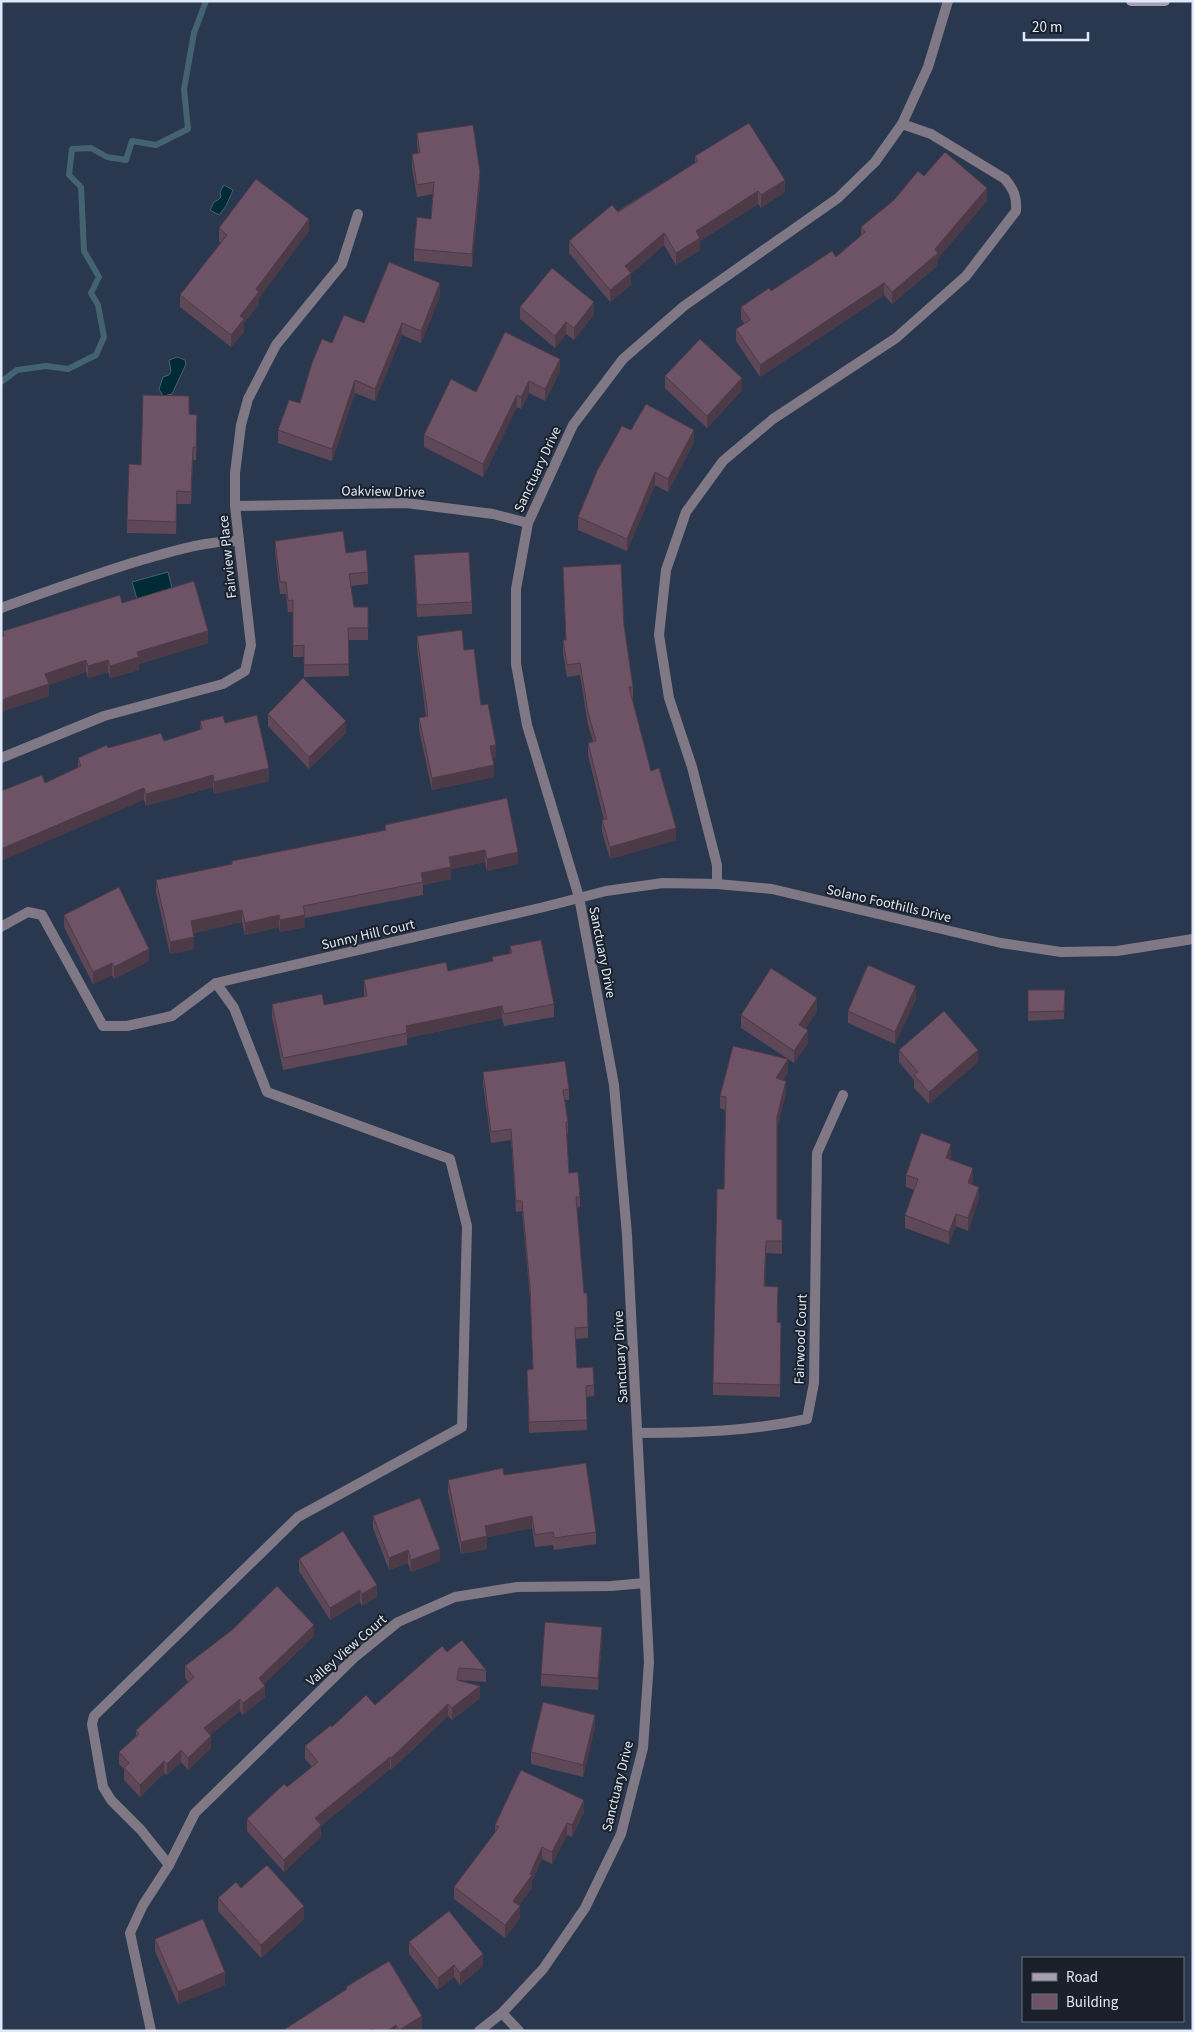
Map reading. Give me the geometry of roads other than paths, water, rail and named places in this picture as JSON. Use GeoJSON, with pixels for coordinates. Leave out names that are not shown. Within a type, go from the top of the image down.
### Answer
{"type":"FeatureCollection","features":[{"type":"Feature","properties":{"kind":"street","name":"Sanctuary Drive"},"geometry":{"type":"LineString","coordinates":[[479,2031],[502,2013],[543,1969],[585,1908],[621,1834],[643,1748],[649,1662],[627,1235],[614,1085],[579,897],[527,725],[516,664],[516,589],[528,523],[573,425],[624,359],[684,306],[838,198],[875,162],[902,124],[928,67],[948,1]]}},
{"type":"Feature","properties":{"kind":"street"},"geometry":{"type":"LineString","coordinates":[[1131,1],[1164,1]]}},
{"type":"Feature","properties":{"kind":"street"},"geometry":{"type":"LineString","coordinates":[[717,884],[717,864],[692,767],[670,698],[659,635],[666,570],[686,512],[723,461],[774,419],[896,338],[966,276],[1016,211],[1017,199],[1013,188],[1005,179],[930,134],[902,124]]}},
{"type":"Feature","properties":{"kind":"street","name":"Fairview Place"},"geometry":{"type":"LineString","coordinates":[[1,758],[104,716],[223,684],[245,671],[250,645],[235,506],[234,473],[236,449],[248,399],[276,346],[342,264],[358,214]]}},
{"type":"Feature","properties":{"kind":"street","name":"Oakview Drive"},"geometry":{"type":"LineString","coordinates":[[235,506],[406,503],[493,514],[528,523]]}},
{"type":"Feature","properties":{"kind":"street"},"geometry":{"type":"LineString","coordinates":[[1,608],[50,590],[169,552],[215,541],[239,541]]}},
{"type":"Feature","properties":{"kind":"street","name":"Solano Foothills Drive"},"geometry":{"type":"LineString","coordinates":[[579,897],[607,890],[663,883],[717,884],[772,890],[1001,943],[1061,952],[1117,951],[1193,938]]}},
{"type":"Feature","properties":{"kind":"street","name":"Sunny Hill Court"},"geometry":{"type":"LineString","coordinates":[[1,927],[28,912],[42,915],[103,1026],[128,1026],[172,1016],[216,983],[544,908],[579,897]]}},
{"type":"Feature","properties":{"kind":"street"},"geometry":{"type":"LineString","coordinates":[[169,1865],[141,1830],[111,1800],[103,1787],[92,1724],[94,1716],[298,1517],[462,1428],[467,1226],[450,1159],[267,1092],[234,1008],[216,983]]}},
{"type":"Feature","properties":{"kind":"street","name":"Fairwood Court"},"geometry":{"type":"LineString","coordinates":[[638,1433],[774,1426],[807,1420],[814,1383],[817,1153],[843,1095]]}},
{"type":"Feature","properties":{"kind":"street","name":"Valley View Court"},"geometry":{"type":"LineString","coordinates":[[151,2031],[130,1933],[143,1905],[169,1865],[195,1812],[356,1656],[398,1622],[455,1597],[516,1587],[645,1583]]}},
{"type":"Feature","properties":{"kind":"street"},"geometry":{"type":"LineString","coordinates":[[502,2013],[519,2031]]}},
{"type":"Feature","properties":{"kind":"water"},"geometry":{"type":"Polygon","coordinates":[[[224,185],[233,190],[226,206],[219,215],[210,210],[214,202],[221,197],[220,192],[224,185]]]}},
{"type":"Feature","properties":{"kind":"water"},"geometry":{"type":"Polygon","coordinates":[[[177,357],[185,360],[186,364],[172,394],[163,396],[159,389],[163,377],[169,375],[171,371],[169,360],[177,357]]]}},
{"type":"Feature","properties":{"kind":"water"},"geometry":{"type":"Polygon","coordinates":[[[168,572],[172,588],[137,599],[132,582],[168,572]]]}},
{"type":"Feature","properties":{"kind":"waterway"},"geometry":{"type":"LineString","coordinates":[[1,382],[17,370],[46,366],[68,369],[96,355],[104,337],[98,305],[91,293],[99,277],[84,251],[81,187],[69,175],[72,149],[91,148],[107,157],[126,160],[132,141],[156,145],[188,129],[184,89],[194,33],[206,1]]}}]}
